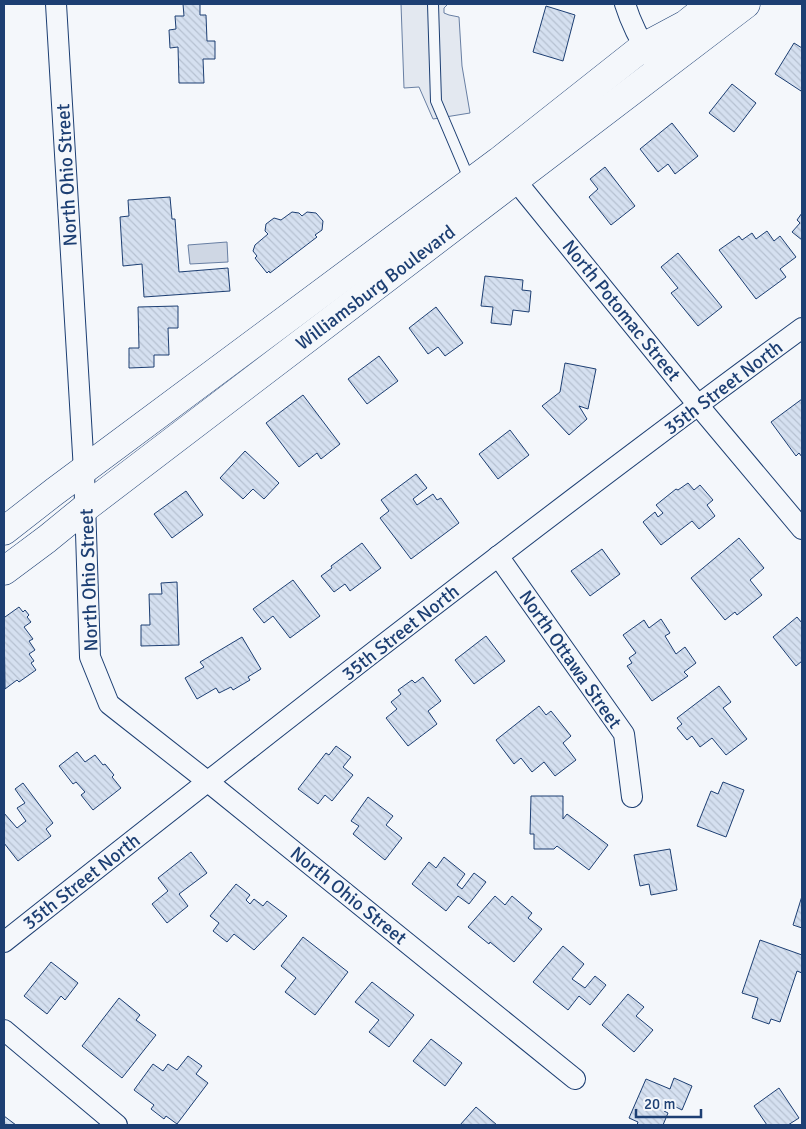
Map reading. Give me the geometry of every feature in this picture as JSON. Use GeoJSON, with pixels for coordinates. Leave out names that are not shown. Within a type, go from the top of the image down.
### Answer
{"type":"FeatureCollection","features":[{"type":"Feature","properties":{"kind":"main road","name":"Williamsburg Boulevard"},"geometry":{"type":"LineString","coordinates":[[507,170],[643,47],[686,24],[711,4]]}},
{"type":"Feature","properties":{"kind":"main road","name":"Williamsburg Boulevard"},"geometry":{"type":"LineString","coordinates":[[4,571],[47,539],[478,192],[507,170],[659,70],[746,4]]}},
{"type":"Feature","properties":{"kind":"main road","name":"Williamsburg Boulevard"},"geometry":{"type":"LineString","coordinates":[[4,532],[84,471],[478,192]]}},
{"type":"Feature","properties":{"kind":"street","name":"North Ohio Street"},"geometry":{"type":"LineString","coordinates":[[56,4],[84,471],[90,657],[109,704],[208,781],[575,1080]]}},
{"type":"Feature","properties":{"kind":"street"},"geometry":{"type":"LineString","coordinates":[[624,4],[643,47],[659,70]]}},
{"type":"Feature","properties":{"kind":"street","name":"North Potomac Street"},"geometry":{"type":"LineString","coordinates":[[507,170],[698,405],[802,529]]}},
{"type":"Feature","properties":{"kind":"street","name":"35th Street North"},"geometry":{"type":"LineString","coordinates":[[4,942],[498,556],[802,328]]}},
{"type":"Feature","properties":{"kind":"street","name":"North Ottawa Street"},"geometry":{"type":"LineString","coordinates":[[498,556],[624,734],[632,797]]}},
{"type":"Feature","properties":{"kind":"street"},"geometry":{"type":"LineString","coordinates":[[4,1030],[117,1125]]}},
{"type":"Feature","properties":{"kind":"lane"},"geometry":{"type":"LineString","coordinates":[[433,4],[436,101],[478,192]]}},
{"type":"Feature","properties":{"kind":"shaded area"},"geometry":{"type":"Polygon","coordinates":[[[401,4],[448,4],[444,8],[444,13],[459,17],[462,66],[470,113],[433,119],[419,87],[404,88],[401,4]]]}},
{"type":"Feature","properties":{"kind":"shaded area"},"geometry":{"type":"Polygon","coordinates":[[[227,242],[228,262],[190,264],[188,245],[227,242]]]}},
{"type":"Feature","properties":{"kind":"building"},"geometry":{"type":"Polygon","coordinates":[[[183,4],[200,4],[200,15],[206,15],[207,41],[215,41],[215,59],[203,59],[204,83],[179,83],[178,47],[170,48],[169,30],[176,29],[175,16],[184,16],[183,4]]]}},
{"type":"Feature","properties":{"kind":"building"},"geometry":{"type":"Polygon","coordinates":[[[546,6],[575,15],[563,61],[533,52],[546,6]]]}},
{"type":"Feature","properties":{"kind":"building"},"geometry":{"type":"Polygon","coordinates":[[[794,43],[802,48],[801,91],[775,74],[794,43]]]}},
{"type":"Feature","properties":{"kind":"building"},"geometry":{"type":"Polygon","coordinates":[[[732,84],[756,103],[734,132],[709,113],[732,84]]]}},
{"type":"Feature","properties":{"kind":"building"},"geometry":{"type":"Polygon","coordinates":[[[672,123],[698,156],[675,174],[668,164],[658,172],[640,149],[672,123]]]}},
{"type":"Feature","properties":{"kind":"building"},"geometry":{"type":"Polygon","coordinates":[[[605,167],[635,206],[611,225],[589,197],[598,189],[590,179],[605,167]]]}},
{"type":"Feature","properties":{"kind":"building"},"geometry":{"type":"Polygon","coordinates":[[[170,197],[172,219],[175,219],[179,272],[228,268],[230,291],[144,297],[142,264],[123,266],[120,217],[129,216],[128,200],[170,197]]]}},
{"type":"Feature","properties":{"kind":"building"},"geometry":{"type":"Polygon","coordinates":[[[292,212],[299,213],[302,216],[307,212],[316,213],[323,221],[322,230],[315,235],[317,237],[270,273],[269,271],[267,273],[255,258],[257,256],[253,251],[255,245],[268,234],[265,231],[266,224],[274,218],[281,220],[292,212]]]}},
{"type":"Feature","properties":{"kind":"building"},"geometry":{"type":"Polygon","coordinates":[[[802,213],[802,240],[792,232],[800,223],[797,220],[802,213]]]}},
{"type":"Feature","properties":{"kind":"building"},"geometry":{"type":"Polygon","coordinates":[[[767,231],[774,241],[780,236],[796,257],[780,269],[786,277],[756,299],[719,250],[739,236],[742,240],[752,233],[756,239],[767,231]]]}},
{"type":"Feature","properties":{"kind":"building"},"geometry":{"type":"Polygon","coordinates":[[[678,253],[722,307],[698,326],[671,293],[678,288],[661,267],[678,253]]]}},
{"type":"Feature","properties":{"kind":"building"},"geometry":{"type":"Polygon","coordinates":[[[485,276],[523,280],[522,290],[531,291],[529,312],[513,310],[511,325],[491,323],[493,307],[481,306],[485,276]]]}},
{"type":"Feature","properties":{"kind":"building"},"geometry":{"type":"Polygon","coordinates":[[[178,306],[178,328],[168,328],[169,355],[154,355],[154,367],[129,368],[129,348],[139,348],[138,307],[178,306]]]}},
{"type":"Feature","properties":{"kind":"building"},"geometry":{"type":"Polygon","coordinates":[[[436,307],[463,343],[445,356],[438,347],[428,354],[409,328],[436,307]]]}},
{"type":"Feature","properties":{"kind":"building"},"geometry":{"type":"Polygon","coordinates":[[[379,356],[398,381],[367,404],[348,379],[379,356]]]}},
{"type":"Feature","properties":{"kind":"building"},"geometry":{"type":"Polygon","coordinates":[[[565,363],[596,369],[588,409],[579,406],[587,419],[569,435],[542,406],[560,392],[565,363]]]}},
{"type":"Feature","properties":{"kind":"building"},"geometry":{"type":"Polygon","coordinates":[[[303,395],[340,444],[321,459],[317,453],[299,467],[266,423],[303,395]]]}},
{"type":"Feature","properties":{"kind":"building"},"geometry":{"type":"Polygon","coordinates":[[[802,399],[802,457],[799,453],[796,456],[771,422],[802,399]]]}},
{"type":"Feature","properties":{"kind":"building"},"geometry":{"type":"Polygon","coordinates":[[[510,430],[529,455],[498,479],[479,454],[510,430]]]}},
{"type":"Feature","properties":{"kind":"building"},"geometry":{"type":"Polygon","coordinates":[[[245,451],[279,483],[264,499],[253,489],[243,499],[220,478],[245,451]]]}},
{"type":"Feature","properties":{"kind":"building"},"geometry":{"type":"Polygon","coordinates":[[[416,474],[427,488],[413,499],[417,505],[433,494],[437,500],[441,498],[459,523],[411,559],[380,518],[389,511],[381,500],[416,474]]]}},
{"type":"Feature","properties":{"kind":"building"},"geometry":{"type":"Polygon","coordinates":[[[688,483],[694,490],[700,485],[713,500],[707,505],[715,516],[699,529],[692,521],[661,545],[643,522],[655,512],[658,517],[663,513],[656,505],[676,489],[678,490],[688,483]]]}},
{"type":"Feature","properties":{"kind":"building"},"geometry":{"type":"Polygon","coordinates":[[[186,491],[203,515],[172,538],[154,514],[186,491]]]}},
{"type":"Feature","properties":{"kind":"building"},"geometry":{"type":"Polygon","coordinates":[[[739,538],[764,568],[750,580],[762,595],[737,615],[735,612],[725,620],[691,578],[739,538]]]}},
{"type":"Feature","properties":{"kind":"building"},"geometry":{"type":"Polygon","coordinates":[[[362,543],[381,568],[350,591],[345,584],[334,592],[321,576],[332,568],[331,566],[362,543]]]}},
{"type":"Feature","properties":{"kind":"building"},"geometry":{"type":"Polygon","coordinates":[[[602,549],[620,574],[590,596],[571,571],[602,549]]]}},
{"type":"Feature","properties":{"kind":"building"},"geometry":{"type":"Polygon","coordinates":[[[293,580],[320,616],[290,638],[273,616],[264,623],[253,609],[293,580]]]}},
{"type":"Feature","properties":{"kind":"building"},"geometry":{"type":"Polygon","coordinates":[[[177,582],[179,645],[141,646],[141,625],[150,625],[149,594],[162,594],[161,583],[177,582]]]}},
{"type":"Feature","properties":{"kind":"building"},"geometry":{"type":"Polygon","coordinates":[[[19,607],[29,615],[27,617],[31,622],[24,627],[33,639],[29,641],[35,650],[29,654],[34,661],[31,663],[36,670],[5,689],[4,616],[19,607]]]}},
{"type":"Feature","properties":{"kind":"building"},"geometry":{"type":"Polygon","coordinates":[[[797,617],[802,623],[802,661],[796,666],[773,637],[797,617]]]}},
{"type":"Feature","properties":{"kind":"building"},"geometry":{"type":"Polygon","coordinates":[[[661,619],[670,633],[665,636],[676,654],[685,647],[696,663],[684,672],[688,676],[652,701],[627,666],[632,663],[629,658],[636,653],[623,635],[644,620],[649,628],[661,619]]]}},
{"type":"Feature","properties":{"kind":"building"},"geometry":{"type":"Polygon","coordinates":[[[486,636],[505,661],[474,684],[455,660],[486,636]]]}},
{"type":"Feature","properties":{"kind":"building"},"geometry":{"type":"Polygon","coordinates":[[[242,637],[261,669],[248,677],[250,680],[233,690],[231,687],[219,693],[216,688],[197,699],[185,678],[204,667],[200,662],[242,637]]]}},
{"type":"Feature","properties":{"kind":"building"},"geometry":{"type":"Polygon","coordinates":[[[423,677],[441,701],[428,711],[437,724],[408,746],[386,718],[397,709],[391,702],[401,694],[398,690],[412,680],[415,683],[423,677]]]}},
{"type":"Feature","properties":{"kind":"building"},"geometry":{"type":"Polygon","coordinates":[[[719,686],[731,702],[723,708],[747,739],[726,755],[712,738],[700,747],[692,736],[687,740],[677,728],[682,724],[677,718],[719,686]]]}},
{"type":"Feature","properties":{"kind":"building"},"geometry":{"type":"Polygon","coordinates":[[[539,706],[546,715],[551,711],[571,736],[563,743],[576,760],[555,776],[544,762],[532,772],[521,758],[514,764],[496,740],[539,706]]]}},
{"type":"Feature","properties":{"kind":"building"},"geometry":{"type":"Polygon","coordinates":[[[336,746],[351,757],[343,767],[353,775],[332,801],[325,795],[318,804],[298,789],[326,753],[329,755],[336,746]]]}},
{"type":"Feature","properties":{"kind":"building"},"geometry":{"type":"Polygon","coordinates":[[[77,752],[85,762],[95,755],[114,775],[112,777],[121,788],[93,810],[81,795],[85,792],[76,782],[73,784],[59,766],[77,752]]]}},
{"type":"Feature","properties":{"kind":"building"},"geometry":{"type":"Polygon","coordinates":[[[723,782],[744,790],[726,837],[697,826],[711,791],[718,794],[723,782]]]}},
{"type":"Feature","properties":{"kind":"building"},"geometry":{"type":"Polygon","coordinates":[[[23,783],[53,823],[46,829],[51,836],[18,861],[4,843],[4,813],[17,828],[26,821],[17,808],[25,803],[15,789],[23,783]]]}},
{"type":"Feature","properties":{"kind":"building"},"geometry":{"type":"Polygon","coordinates":[[[531,796],[563,796],[563,819],[567,814],[608,845],[589,870],[557,846],[554,849],[534,849],[534,834],[530,834],[531,796]]]}},
{"type":"Feature","properties":{"kind":"building"},"geometry":{"type":"Polygon","coordinates":[[[368,797],[393,816],[386,825],[402,838],[385,860],[353,834],[359,826],[351,821],[368,797]]]}},
{"type":"Feature","properties":{"kind":"building"},"geometry":{"type":"Polygon","coordinates":[[[670,849],[677,890],[651,895],[649,884],[640,886],[634,855],[670,849]]]}},
{"type":"Feature","properties":{"kind":"building"},"geometry":{"type":"Polygon","coordinates":[[[191,852],[207,873],[179,894],[188,906],[167,923],[152,904],[168,891],[158,878],[191,852]]]}},
{"type":"Feature","properties":{"kind":"building"},"geometry":{"type":"Polygon","coordinates":[[[444,857],[465,874],[457,885],[462,889],[474,873],[486,882],[469,904],[458,896],[446,911],[412,884],[429,862],[436,868],[444,857]]]}},
{"type":"Feature","properties":{"kind":"building"},"geometry":{"type":"Polygon","coordinates":[[[236,884],[250,895],[246,900],[250,904],[254,899],[263,906],[267,901],[287,916],[254,950],[234,934],[227,942],[213,931],[219,923],[210,916],[236,884]]]}},
{"type":"Feature","properties":{"kind":"building"},"geometry":{"type":"Polygon","coordinates":[[[495,896],[505,905],[512,896],[532,913],[528,918],[542,929],[514,962],[468,927],[495,896]]]}},
{"type":"Feature","properties":{"kind":"building"},"geometry":{"type":"Polygon","coordinates":[[[802,896],[802,928],[793,925],[802,896]]]}},
{"type":"Feature","properties":{"kind":"building"},"geometry":{"type":"Polygon","coordinates":[[[303,937],[348,972],[315,1015],[285,992],[296,978],[281,966],[303,937]]]}},
{"type":"Feature","properties":{"kind":"building"},"geometry":{"type":"Polygon","coordinates":[[[760,940],[802,955],[802,973],[797,971],[780,1022],[771,1019],[769,1024],[752,1018],[758,998],[742,993],[760,940]]]}},
{"type":"Feature","properties":{"kind":"building"},"geometry":{"type":"Polygon","coordinates":[[[563,946],[584,964],[572,979],[585,988],[595,976],[606,985],[590,1005],[579,996],[568,1010],[533,982],[563,946]]]}},
{"type":"Feature","properties":{"kind":"building"},"geometry":{"type":"Polygon","coordinates":[[[51,962],[78,983],[65,1000],[61,996],[47,1014],[24,996],[51,962]]]}},
{"type":"Feature","properties":{"kind":"building"},"geometry":{"type":"Polygon","coordinates":[[[372,982],[414,1015],[389,1047],[369,1032],[379,1020],[355,1002],[372,982]]]}},
{"type":"Feature","properties":{"kind":"building"},"geometry":{"type":"Polygon","coordinates":[[[628,994],[644,1007],[636,1016],[653,1030],[634,1052],[602,1025],[628,994]]]}},
{"type":"Feature","properties":{"kind":"building"},"geometry":{"type":"Polygon","coordinates":[[[119,998],[140,1015],[136,1020],[156,1035],[122,1078],[82,1046],[119,998]]]}},
{"type":"Feature","properties":{"kind":"building"},"geometry":{"type":"Polygon","coordinates":[[[431,1039],[462,1063],[445,1086],[413,1061],[431,1039]]]}},
{"type":"Feature","properties":{"kind":"building"},"geometry":{"type":"Polygon","coordinates":[[[188,1056],[202,1066],[196,1074],[208,1083],[177,1124],[166,1116],[164,1119],[151,1109],[154,1105],[134,1090],[153,1064],[163,1071],[168,1064],[177,1070],[188,1056]]]}},
{"type":"Feature","properties":{"kind":"building"},"geometry":{"type":"Polygon","coordinates":[[[674,1078],[692,1086],[682,1110],[668,1103],[664,1111],[668,1113],[663,1125],[637,1125],[638,1122],[629,1118],[646,1079],[670,1089],[674,1078]]]}},
{"type":"Feature","properties":{"kind":"building"},"geometry":{"type":"Polygon","coordinates":[[[779,1088],[799,1118],[788,1125],[767,1125],[754,1106],[779,1088]]]}},
{"type":"Feature","properties":{"kind":"building"},"geometry":{"type":"Polygon","coordinates":[[[476,1107],[497,1125],[460,1125],[476,1107]]]}},
{"type":"Feature","properties":{"kind":"building"},"geometry":{"type":"Polygon","coordinates":[[[4,1116],[16,1125],[4,1125],[4,1116]]]}}]}
